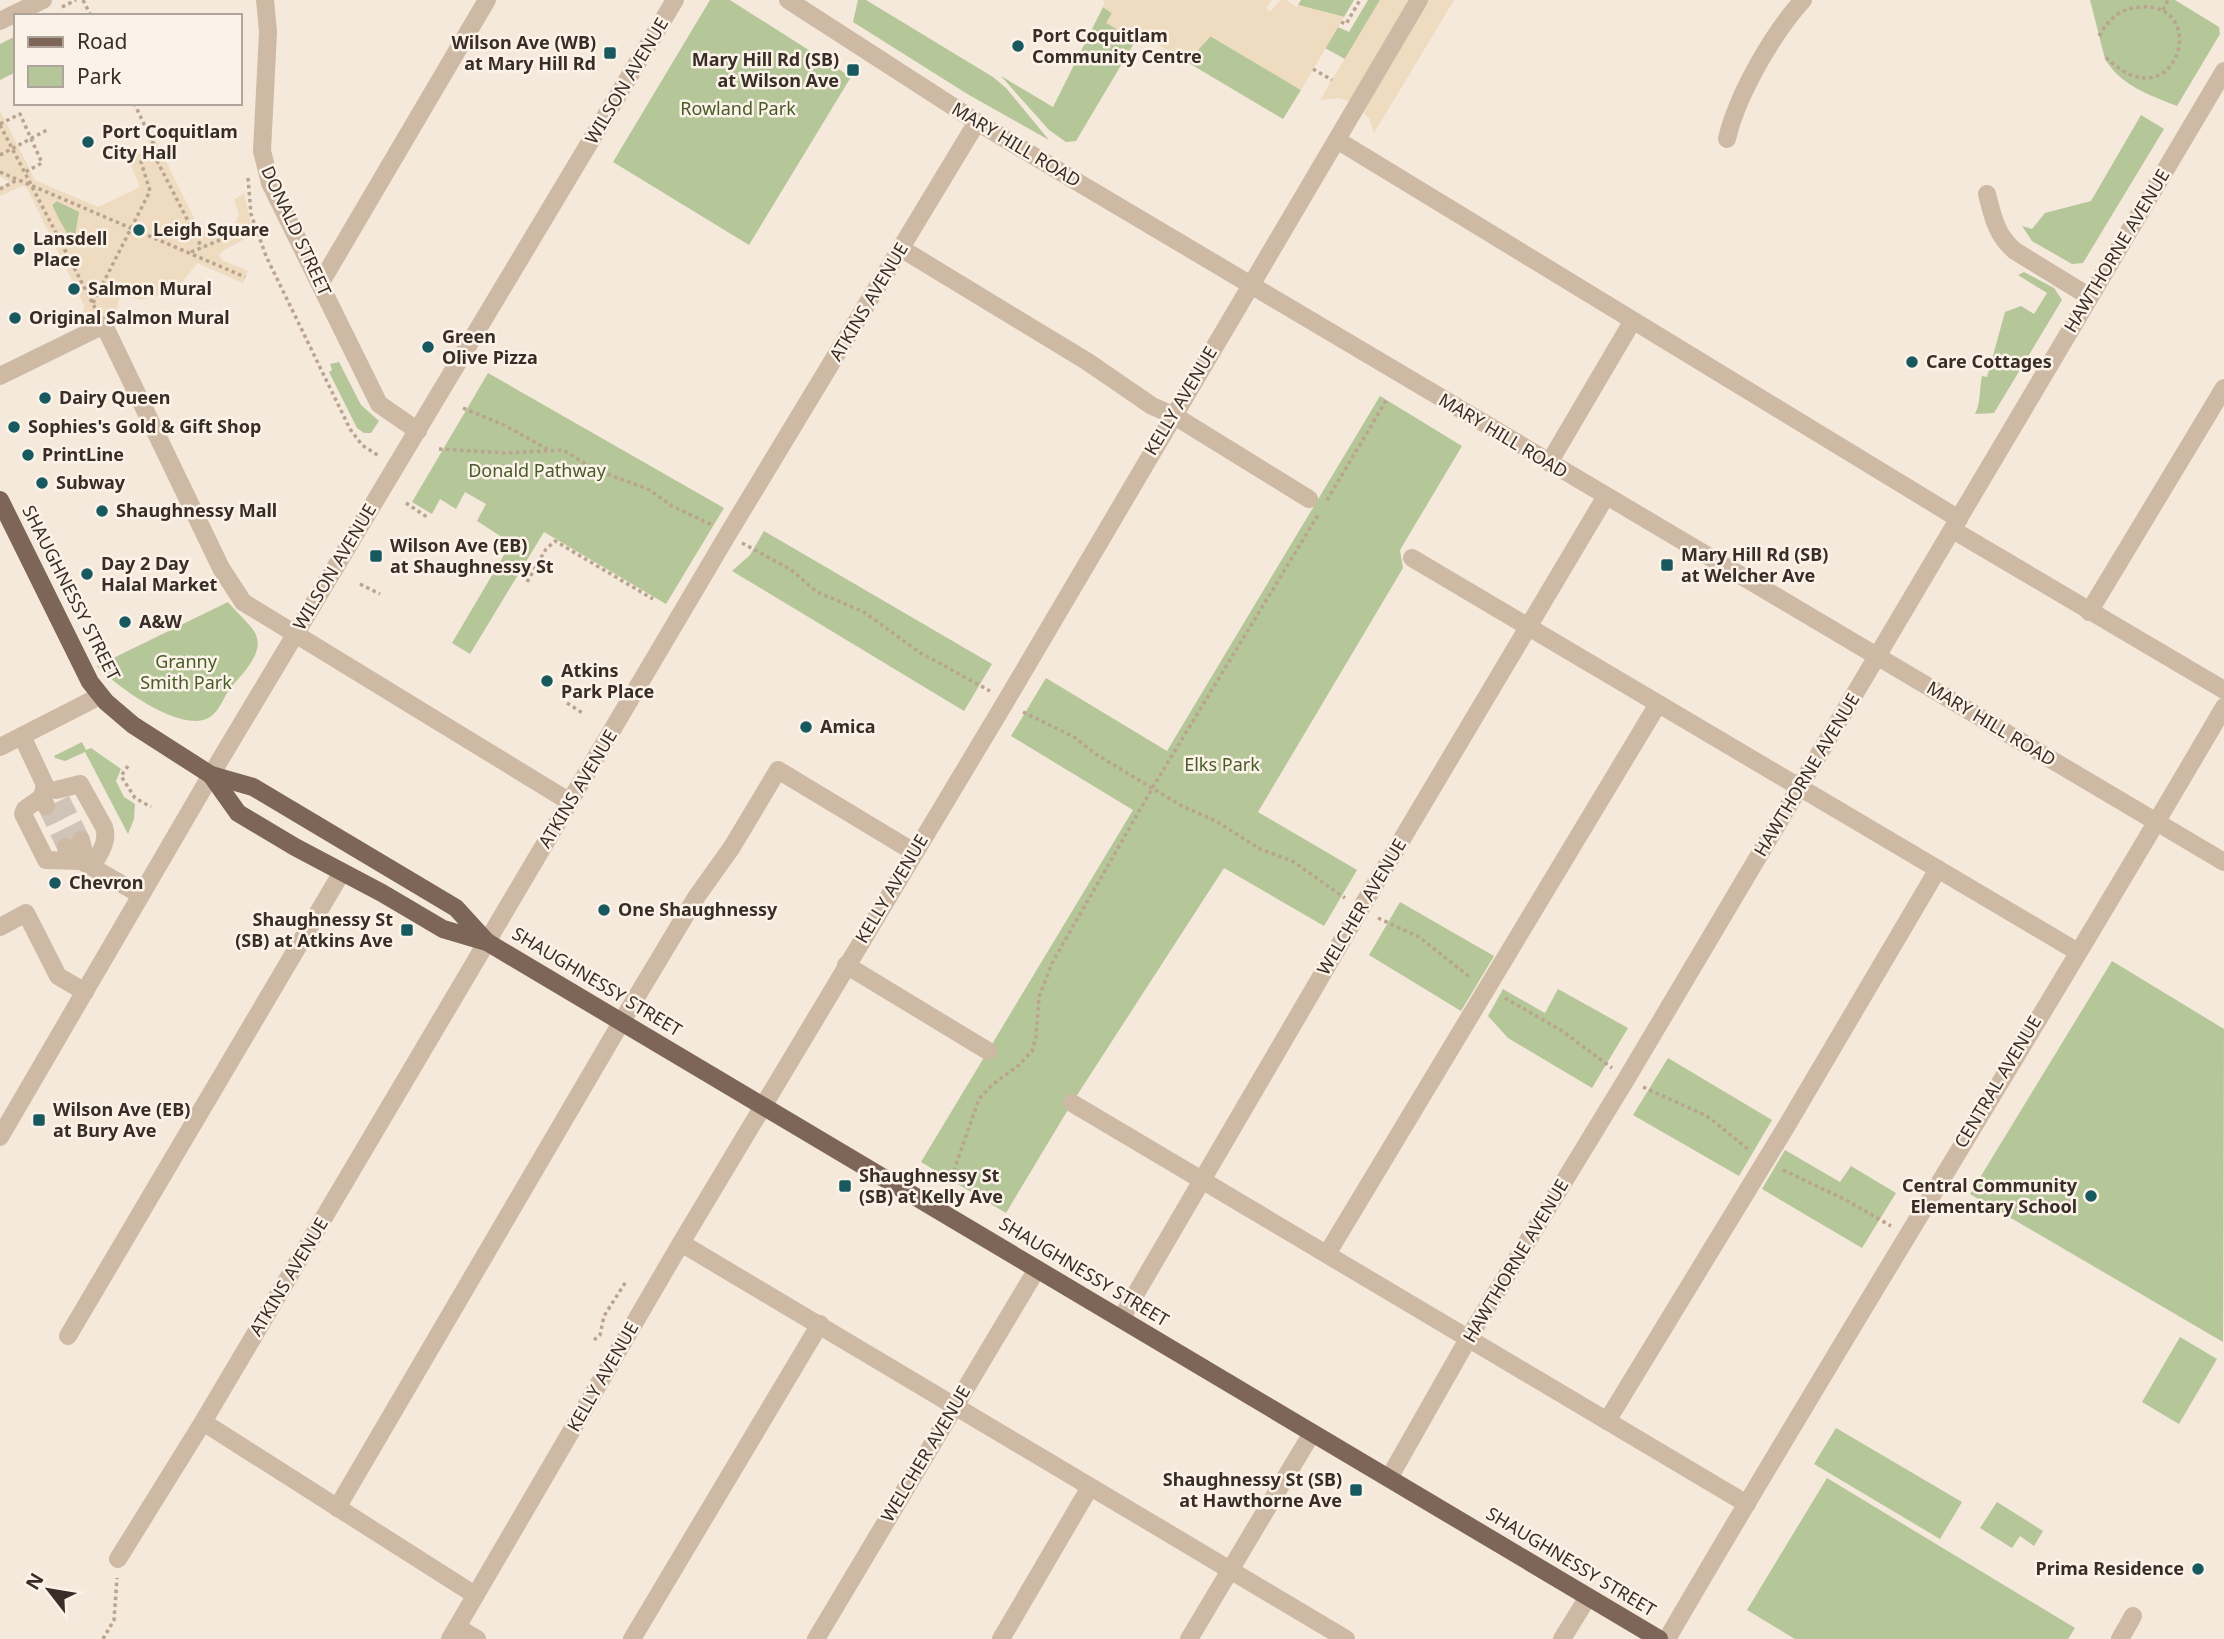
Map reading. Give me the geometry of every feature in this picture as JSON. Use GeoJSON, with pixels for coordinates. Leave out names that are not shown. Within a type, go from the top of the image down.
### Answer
{"type":"FeatureCollection","features":[{"type":"Feature","properties":{"kind":"main road","name":"SHAUGHNESSY STREET"},"geometry":{"type":"LineString","coordinates":[[0,500],[84,671],[100,696],[133,725],[211,775],[253,788],[456,908],[487,942]]}},
{"type":"Feature","properties":{"kind":"main road","name":"SHAUGHNESSY STREET"},"geometry":{"type":"LineString","coordinates":[[211,775],[238,813],[295,848],[443,929],[487,942],[1659,1639]]}},
{"type":"Feature","properties":{"kind":"street"},"geometry":{"type":"LineString","coordinates":[[14,14],[43,0]]}},
{"type":"Feature","properties":{"kind":"street","name":"DONALD STREET"},"geometry":{"type":"LineString","coordinates":[[265,0],[268,32],[263,160],[270,183],[379,404],[418,430]]}},
{"type":"Feature","properties":{"kind":"street"},"geometry":{"type":"LineString","coordinates":[[320,284],[487,0]]}},
{"type":"Feature","properties":{"kind":"street","name":"WILSON AVENUE"},"geometry":{"type":"LineString","coordinates":[[0,1137],[211,775],[675,0]]}},
{"type":"Feature","properties":{"kind":"street","name":"MARY HILL ROAD"},"geometry":{"type":"LineString","coordinates":[[788,0],[977,122],[2224,862]]}},
{"type":"Feature","properties":{"kind":"street","name":"KELLY AVENUE"},"geometry":{"type":"LineString","coordinates":[[453,1633],[681,1243],[1006,701],[1419,0]]}},
{"type":"Feature","properties":{"kind":"street"},"geometry":{"type":"LineString","coordinates":[[1727,139],[1731,118],[1739,101],[1775,39],[1804,0]]}},
{"type":"Feature","properties":{"kind":"street","name":"HAWTHORNE AVENUE"},"geometry":{"type":"LineString","coordinates":[[1389,1478],[1468,1339],[1800,788],[2224,71]]}},
{"type":"Feature","properties":{"kind":"street","name":"ATKINS AVENUE"},"geometry":{"type":"LineString","coordinates":[[118,1559],[203,1422],[728,534],[977,122]]}},
{"type":"Feature","properties":{"kind":"street"},"geometry":{"type":"LineString","coordinates":[[1337,140],[1632,321],[1956,524],[2089,611],[2224,690]]}},
{"type":"Feature","properties":{"kind":"street"},"geometry":{"type":"LineString","coordinates":[[1987,194],[1994,223],[2004,242],[2090,297]]}},
{"type":"Feature","properties":{"kind":"street"},"geometry":{"type":"LineString","coordinates":[[902,250],[1088,362],[1152,406],[1173,415],[1309,499]]}},
{"type":"Feature","properties":{"kind":"street"},"geometry":{"type":"LineString","coordinates":[[1549,463],[1632,321]]}},
{"type":"Feature","properties":{"kind":"street"},"geometry":{"type":"LineString","coordinates":[[0,376],[104,325],[229,584],[251,608],[570,802]]}},
{"type":"Feature","properties":{"kind":"street"},"geometry":{"type":"LineString","coordinates":[[2089,611],[2224,388]]}},
{"type":"Feature","properties":{"kind":"street","name":"WELCHER AVENUE"},"geometry":{"type":"LineString","coordinates":[[1121,1319],[1606,496]]}},
{"type":"Feature","properties":{"kind":"street"},"geometry":{"type":"LineString","coordinates":[[1412,558],[2078,952]]}},
{"type":"Feature","properties":{"kind":"street"},"geometry":{"type":"LineString","coordinates":[[0,747],[100,696]]}},
{"type":"Feature","properties":{"kind":"street"},"geometry":{"type":"LineString","coordinates":[[1327,1254],[1658,704]]}},
{"type":"Feature","properties":{"kind":"street","name":"CENTRAL AVENUE"},"geometry":{"type":"LineString","coordinates":[[1667,1639],[1913,1223],[2224,707]]}},
{"type":"Feature","properties":{"kind":"street"},"geometry":{"type":"LineString","coordinates":[[22,736],[50,796]]}},
{"type":"Feature","properties":{"kind":"street"},"geometry":{"type":"LineString","coordinates":[[337,1508],[622,1021],[697,896],[732,847],[778,770],[914,852]]}},
{"type":"Feature","properties":{"kind":"street"},"geometry":{"type":"LineString","coordinates":[[87,864],[104,844],[106,831],[80,784],[25,809],[23,814],[46,860],[87,864],[141,895]]}},
{"type":"Feature","properties":{"kind":"street"},"geometry":{"type":"LineString","coordinates":[[73,843],[83,848],[87,864]]}},
{"type":"Feature","properties":{"kind":"street"},"geometry":{"type":"LineString","coordinates":[[1607,1421],[1786,1127],[1938,869]]}},
{"type":"Feature","properties":{"kind":"street"},"geometry":{"type":"LineString","coordinates":[[68,1336],[342,872]]}},
{"type":"Feature","properties":{"kind":"street"},"geometry":{"type":"LineString","coordinates":[[0,927],[26,913],[58,976],[85,992]]}},
{"type":"Feature","properties":{"kind":"street"},"geometry":{"type":"LineString","coordinates":[[846,965],[988,1051]]}},
{"type":"Feature","properties":{"kind":"street"},"geometry":{"type":"LineString","coordinates":[[1072,1103],[1747,1504]]}},
{"type":"Feature","properties":{"kind":"street"},"geometry":{"type":"LineString","coordinates":[[681,1243],[1346,1639]]}},
{"type":"Feature","properties":{"kind":"street","name":"WELCHER AVENUE"},"geometry":{"type":"LineString","coordinates":[[816,1639],[1037,1269]]}},
{"type":"Feature","properties":{"kind":"street"},"geometry":{"type":"LineString","coordinates":[[632,1639],[820,1324]]}},
{"type":"Feature","properties":{"kind":"street"},"geometry":{"type":"LineString","coordinates":[[203,1422],[475,1595]]}},
{"type":"Feature","properties":{"kind":"street"},"geometry":{"type":"LineString","coordinates":[[1189,1639],[1312,1433]]}},
{"type":"Feature","properties":{"kind":"street"},"geometry":{"type":"LineString","coordinates":[[1001,1639],[1090,1487]]}},
{"type":"Feature","properties":{"kind":"street"},"geometry":{"type":"LineString","coordinates":[[1562,1639],[1588,1597]]}},
{"type":"Feature","properties":{"kind":"street"},"geometry":{"type":"LineString","coordinates":[[2120,1639],[2133,1616]]}},
{"type":"Feature","properties":{"kind":"street"},"geometry":{"type":"LineString","coordinates":[[453,1633],[477,1639]]}},
{"type":"Feature","properties":{"kind":"path"},"geometry":{"type":"LineString","coordinates":[[1341,22],[1346,24],[1360,0]]}},
{"type":"Feature","properties":{"kind":"path"},"geometry":{"type":"LineString","coordinates":[[2163,10],[2168,0]]}},
{"type":"Feature","properties":{"kind":"path"},"geometry":{"type":"LineString","coordinates":[[2099,36],[2110,19],[2123,10],[2151,7],[2163,10],[2173,20],[2181,39],[2178,52],[2166,70],[2154,76],[2137,77],[2124,72],[2104,56]]}},
{"type":"Feature","properties":{"kind":"path"},"geometry":{"type":"LineString","coordinates":[[1313,69],[1332,80]]}},
{"type":"Feature","properties":{"kind":"path"},"geometry":{"type":"LineString","coordinates":[[135,105],[155,147],[154,155],[202,248]]}},
{"type":"Feature","properties":{"kind":"path"},"geometry":{"type":"LineString","coordinates":[[24,172],[43,163],[20,114],[0,124],[12,149],[24,172],[93,303],[104,325]]}},
{"type":"Feature","properties":{"kind":"path"},"geometry":{"type":"LineString","coordinates":[[0,155],[47,130]]}},
{"type":"Feature","properties":{"kind":"path"},"geometry":{"type":"LineString","coordinates":[[93,303],[150,191],[142,162],[154,155]]}},
{"type":"Feature","properties":{"kind":"path"},"geometry":{"type":"LineString","coordinates":[[0,172],[245,277]]}},
{"type":"Feature","properties":{"kind":"path"},"geometry":{"type":"LineString","coordinates":[[0,189],[17,180]]}},
{"type":"Feature","properties":{"kind":"path"},"geometry":{"type":"LineString","coordinates":[[190,252],[254,226]]}},
{"type":"Feature","properties":{"kind":"path"},"geometry":{"type":"LineString","coordinates":[[949,1184],[979,1099],[1032,1051],[1036,1037],[1039,997],[1046,974],[1153,787],[1387,399]]}},
{"type":"Feature","properties":{"kind":"path"},"geometry":{"type":"LineString","coordinates":[[463,408],[504,425],[550,451]]}},
{"type":"Feature","properties":{"kind":"path"},"geometry":{"type":"LineString","coordinates":[[439,449],[506,453],[566,451],[596,470],[648,489],[672,506],[719,529]]}},
{"type":"Feature","properties":{"kind":"path"},"geometry":{"type":"LineString","coordinates":[[406,503],[427,517]]}},
{"type":"Feature","properties":{"kind":"path"},"geometry":{"type":"LineString","coordinates":[[736,540],[790,569],[817,593],[864,612],[919,652],[998,696]]}},
{"type":"Feature","properties":{"kind":"path"},"geometry":{"type":"LineString","coordinates":[[527,582],[555,541],[593,566],[653,599]]}},
{"type":"Feature","properties":{"kind":"path"},"geometry":{"type":"LineString","coordinates":[[360,583],[380,594]]}},
{"type":"Feature","properties":{"kind":"path"},"geometry":{"type":"LineString","coordinates":[[567,703],[584,714]]}},
{"type":"Feature","properties":{"kind":"path"},"geometry":{"type":"LineString","coordinates":[[1018,708],[1038,721],[1074,737],[1097,755],[1182,806],[1236,832],[1255,847],[1294,862],[1352,902]]}},
{"type":"Feature","properties":{"kind":"path"},"geometry":{"type":"LineString","coordinates":[[128,766],[121,776],[135,798],[150,807]]}},
{"type":"Feature","properties":{"kind":"path"},"geometry":{"type":"LineString","coordinates":[[1370,913],[1419,937],[1475,980]]}},
{"type":"Feature","properties":{"kind":"path"},"geometry":{"type":"LineString","coordinates":[[1500,995],[1562,1031],[1617,1072]]}},
{"type":"Feature","properties":{"kind":"path"},"geometry":{"type":"LineString","coordinates":[[1637,1084],[1707,1116],[1753,1153]]}},
{"type":"Feature","properties":{"kind":"path"},"geometry":{"type":"LineString","coordinates":[[1778,1167],[1884,1222]]}},
{"type":"Feature","properties":{"kind":"path"},"geometry":{"type":"LineString","coordinates":[[594,1340],[600,1335],[604,1316],[626,1280]]}},
{"type":"Feature","properties":{"kind":"path"},"geometry":{"type":"LineString","coordinates":[[103,1639],[114,1620],[118,1559]]}},
{"type":"Feature","properties":{"kind":"green space","name":"Rowland Park"},"geometry":{"type":"Polygon","coordinates":[[[710,0],[730,0],[851,77],[749,245],[613,162],[710,0]]]}},
{"type":"Feature","properties":{"kind":"green space"},"geometry":{"type":"Polygon","coordinates":[[[858,0],[866,0],[993,77],[1006,88],[1049,140],[969,95],[853,22],[858,0]]]}},
{"type":"Feature","properties":{"kind":"green space"},"geometry":{"type":"Polygon","coordinates":[[[1301,0],[1354,0],[1344,17],[1298,5],[1301,0]]]}},
{"type":"Feature","properties":{"kind":"green space"},"geometry":{"type":"Polygon","coordinates":[[[1368,0],[1380,0],[1345,59],[1325,48],[1338,27],[1349,32],[1368,0]]]}},
{"type":"Feature","properties":{"kind":"green space"},"geometry":{"type":"Polygon","coordinates":[[[2090,0],[2175,0],[2219,27],[2220,34],[2177,106],[2137,89],[2112,68],[2105,59],[2090,0]]]}},
{"type":"Feature","properties":{"kind":"green space"},"geometry":{"type":"Polygon","coordinates":[[[1103,7],[1112,13],[1107,23],[1136,40],[1076,141],[1066,142],[1049,130],[1001,76],[1053,107],[1103,7]]]}},
{"type":"Feature","properties":{"kind":"green space"},"geometry":{"type":"Polygon","coordinates":[[[1210,36],[1301,90],[1283,119],[1187,62],[1210,36]]]}},
{"type":"Feature","properties":{"kind":"green space"},"geometry":{"type":"Polygon","coordinates":[[[14,37],[14,73],[0,80],[0,44],[14,37]]]}},
{"type":"Feature","properties":{"kind":"green space"},"geometry":{"type":"Polygon","coordinates":[[[2141,115],[2164,129],[2083,263],[2072,264],[2032,241],[2022,226],[2032,229],[2045,213],[2091,201],[2141,115]]]}},
{"type":"Feature","properties":{"kind":"green space"},"geometry":{"type":"Polygon","coordinates":[[[57,201],[80,212],[75,237],[72,239],[68,238],[52,205],[57,201]]]}},
{"type":"Feature","properties":{"kind":"green space"},"geometry":{"type":"Polygon","coordinates":[[[2024,272],[2054,288],[2062,300],[1994,413],[1975,414],[1982,376],[1987,377],[2005,312],[2021,306],[2034,314],[2047,293],[2018,275],[2024,272]]]}},
{"type":"Feature","properties":{"kind":"green space"},"geometry":{"type":"Polygon","coordinates":[[[339,362],[361,405],[379,421],[371,433],[364,433],[357,428],[329,372],[332,370],[330,364],[339,362]]]}},
{"type":"Feature","properties":{"kind":"green space","name":"Donald Pathway"},"geometry":{"type":"Polygon","coordinates":[[[488,373],[724,508],[666,604],[544,532],[470,654],[452,643],[511,543],[477,521],[486,504],[465,492],[456,509],[440,499],[432,514],[412,502],[488,373]]]}},
{"type":"Feature","properties":{"kind":"green space","name":"Elks Park"},"geometry":{"type":"Polygon","coordinates":[[[1380,396],[1462,446],[1400,550],[1403,568],[1258,812],[1357,870],[1324,926],[1224,868],[1072,1103],[1006,1213],[921,1162],[1133,810],[1011,736],[1046,678],[1167,751],[1380,396]]]}},
{"type":"Feature","properties":{"kind":"green space"},"geometry":{"type":"Polygon","coordinates":[[[764,531],[992,664],[964,711],[732,571],[750,555],[764,531]]]}},
{"type":"Feature","properties":{"kind":"green space","name":"Granny Smith Park"},"geometry":{"type":"Polygon","coordinates":[[[228,602],[256,634],[257,650],[249,666],[210,717],[198,721],[167,714],[134,696],[97,666],[228,602]]]}},
{"type":"Feature","properties":{"kind":"green space"},"geometry":{"type":"Polygon","coordinates":[[[82,742],[86,750],[91,748],[121,769],[116,781],[124,797],[135,804],[134,819],[128,834],[85,752],[65,761],[54,756],[82,742]]]}},
{"type":"Feature","properties":{"kind":"green space"},"geometry":{"type":"Polygon","coordinates":[[[1400,902],[1494,956],[1461,1011],[1369,955],[1400,902]]]}},
{"type":"Feature","properties":{"kind":"green space"},"geometry":{"type":"Polygon","coordinates":[[[2112,961],[2224,1029],[2223,1342],[1970,1194],[2112,961]]]}},
{"type":"Feature","properties":{"kind":"green space"},"geometry":{"type":"Polygon","coordinates":[[[1503,989],[1545,1013],[1558,989],[1628,1028],[1592,1088],[1508,1038],[1488,1016],[1503,989]]]}},
{"type":"Feature","properties":{"kind":"green space"},"geometry":{"type":"Polygon","coordinates":[[[1668,1058],[1772,1120],[1739,1176],[1633,1115],[1668,1058]]]}},
{"type":"Feature","properties":{"kind":"green space"},"geometry":{"type":"Polygon","coordinates":[[[1785,1150],[1840,1182],[1851,1166],[1896,1193],[1862,1248],[1762,1189],[1785,1150]]]}},
{"type":"Feature","properties":{"kind":"green space"},"geometry":{"type":"Polygon","coordinates":[[[2180,1337],[2217,1359],[2179,1424],[2142,1402],[2180,1337]]]}},
{"type":"Feature","properties":{"kind":"green space"},"geometry":{"type":"Polygon","coordinates":[[[1836,1428],[1962,1502],[1940,1539],[1814,1464],[1836,1428]]]}},
{"type":"Feature","properties":{"kind":"green space"},"geometry":{"type":"Polygon","coordinates":[[[1827,1478],[2075,1628],[2068,1639],[1795,1639],[1747,1610],[1827,1478]]]}},
{"type":"Feature","properties":{"kind":"green space"},"geometry":{"type":"Polygon","coordinates":[[[1997,1502],[2043,1531],[2034,1546],[2020,1536],[2012,1548],[1980,1528],[1997,1502]]]}},
{"type":"Feature","properties":{"kind":"shaded area"},"geometry":{"type":"Polygon","coordinates":[[[1102,0],[1272,0],[1266,8],[1270,12],[1281,0],[1286,0],[1297,7],[1298,5],[1344,17],[1301,90],[1211,36],[1187,62],[1140,34],[1136,40],[1106,23],[1112,13],[1103,7],[1105,2],[1102,0]]]}},
{"type":"Feature","properties":{"kind":"shaded area"},"geometry":{"type":"Polygon","coordinates":[[[1380,0],[1454,0],[1374,133],[1369,118],[1351,102],[1339,98],[1320,100],[1380,0]]]}},
{"type":"Feature","properties":{"kind":"shaded area","name":"Leigh Square"},"geometry":{"type":"Polygon","coordinates":[[[0,111],[35,180],[98,207],[140,187],[126,154],[132,151],[135,156],[151,146],[148,141],[155,139],[198,226],[203,231],[217,236],[228,233],[234,227],[239,214],[234,200],[244,193],[254,237],[245,239],[219,255],[222,260],[248,271],[243,283],[197,263],[181,284],[162,295],[141,300],[121,295],[116,317],[109,321],[96,316],[79,318],[84,305],[27,188],[22,186],[0,196],[0,187],[10,182],[0,176],[0,111]],[[57,201],[53,203],[52,207],[71,240],[75,236],[79,212],[57,201]]]}},
{"type":"Feature","properties":{"kind":"tunnel"},"geometry":{"type":"LineString","coordinates":[[61,800],[81,840]]}},
{"type":"Feature","properties":{"kind":"tunnel"},"geometry":{"type":"LineString","coordinates":[[47,807],[66,847]]}},
{"type":"Feature","properties":{"kind":"place","name":"Port Coquitlam Community Centre"},"geometry":{"type":"Point","coordinates":[1018,46]}},
{"type":"Feature","properties":{"kind":"place","name":"Wilson Ave (WB) at Mary Hill Rd"},"geometry":{"type":"Point","coordinates":[610,53]}},
{"type":"Feature","properties":{"kind":"place","name":"Mary Hill Rd (SB) at Wilson Ave"},"geometry":{"type":"Point","coordinates":[853,70]}},
{"type":"Feature","properties":{"kind":"place","name":"Port Coquitlam City Hall"},"geometry":{"type":"Point","coordinates":[88,142]}},
{"type":"Feature","properties":{"kind":"place","name":"Leigh Square"},"geometry":{"type":"Point","coordinates":[139,230]}},
{"type":"Feature","properties":{"kind":"place","name":"Lansdell Place"},"geometry":{"type":"Point","coordinates":[19,249]}},
{"type":"Feature","properties":{"kind":"place","name":"Salmon Mural"},"geometry":{"type":"Point","coordinates":[74,289]}},
{"type":"Feature","properties":{"kind":"place","name":"Original Salmon Mural"},"geometry":{"type":"Point","coordinates":[15,318]}},
{"type":"Feature","properties":{"kind":"place","name":"Green Olive Pizza"},"geometry":{"type":"Point","coordinates":[428,347]}},
{"type":"Feature","properties":{"kind":"place","name":"Care Cottages"},"geometry":{"type":"Point","coordinates":[1912,362]}},
{"type":"Feature","properties":{"kind":"place","name":"Dairy Queen"},"geometry":{"type":"Point","coordinates":[45,398]}},
{"type":"Feature","properties":{"kind":"place","name":"Sophies's Gold & Gift Shop"},"geometry":{"type":"Point","coordinates":[14,427]}},
{"type":"Feature","properties":{"kind":"place","name":"PrintLine"},"geometry":{"type":"Point","coordinates":[28,455]}},
{"type":"Feature","properties":{"kind":"place","name":"Subway"},"geometry":{"type":"Point","coordinates":[42,483]}},
{"type":"Feature","properties":{"kind":"place","name":"Shaughnessy Mall"},"geometry":{"type":"Point","coordinates":[102,511]}},
{"type":"Feature","properties":{"kind":"place","name":"Wilson Ave (EB) at Shaughnessy St"},"geometry":{"type":"Point","coordinates":[376,556]}},
{"type":"Feature","properties":{"kind":"place","name":"Mary Hill Rd (SB) at Welcher Ave"},"geometry":{"type":"Point","coordinates":[1667,565]}},
{"type":"Feature","properties":{"kind":"place","name":"Day 2 Day Halal Market"},"geometry":{"type":"Point","coordinates":[87,574]}},
{"type":"Feature","properties":{"kind":"place","name":"A&W"},"geometry":{"type":"Point","coordinates":[125,622]}},
{"type":"Feature","properties":{"kind":"place","name":"Atkins Park Place"},"geometry":{"type":"Point","coordinates":[547,681]}},
{"type":"Feature","properties":{"kind":"place","name":"Amica"},"geometry":{"type":"Point","coordinates":[806,727]}},
{"type":"Feature","properties":{"kind":"place","name":"Chevron"},"geometry":{"type":"Point","coordinates":[55,883]}},
{"type":"Feature","properties":{"kind":"place","name":"One Shaughnessy"},"geometry":{"type":"Point","coordinates":[604,910]}},
{"type":"Feature","properties":{"kind":"place","name":"Shaughnessy St (SB) at Atkins Ave"},"geometry":{"type":"Point","coordinates":[407,930]}},
{"type":"Feature","properties":{"kind":"place","name":"Wilson Ave (EB) at Bury Ave"},"geometry":{"type":"Point","coordinates":[39,1120]}},
{"type":"Feature","properties":{"kind":"place","name":"Shaughnessy St (SB) at Kelly Ave"},"geometry":{"type":"Point","coordinates":[845,1186]}},
{"type":"Feature","properties":{"kind":"place","name":"Central Community Elementary School"},"geometry":{"type":"Point","coordinates":[2091,1196]}},
{"type":"Feature","properties":{"kind":"place","name":"Shaughnessy St (SB) at Hawthorne Ave"},"geometry":{"type":"Point","coordinates":[1356,1490]}},
{"type":"Feature","properties":{"kind":"place","name":"Prima Residence"},"geometry":{"type":"Point","coordinates":[2198,1569]}}]}
